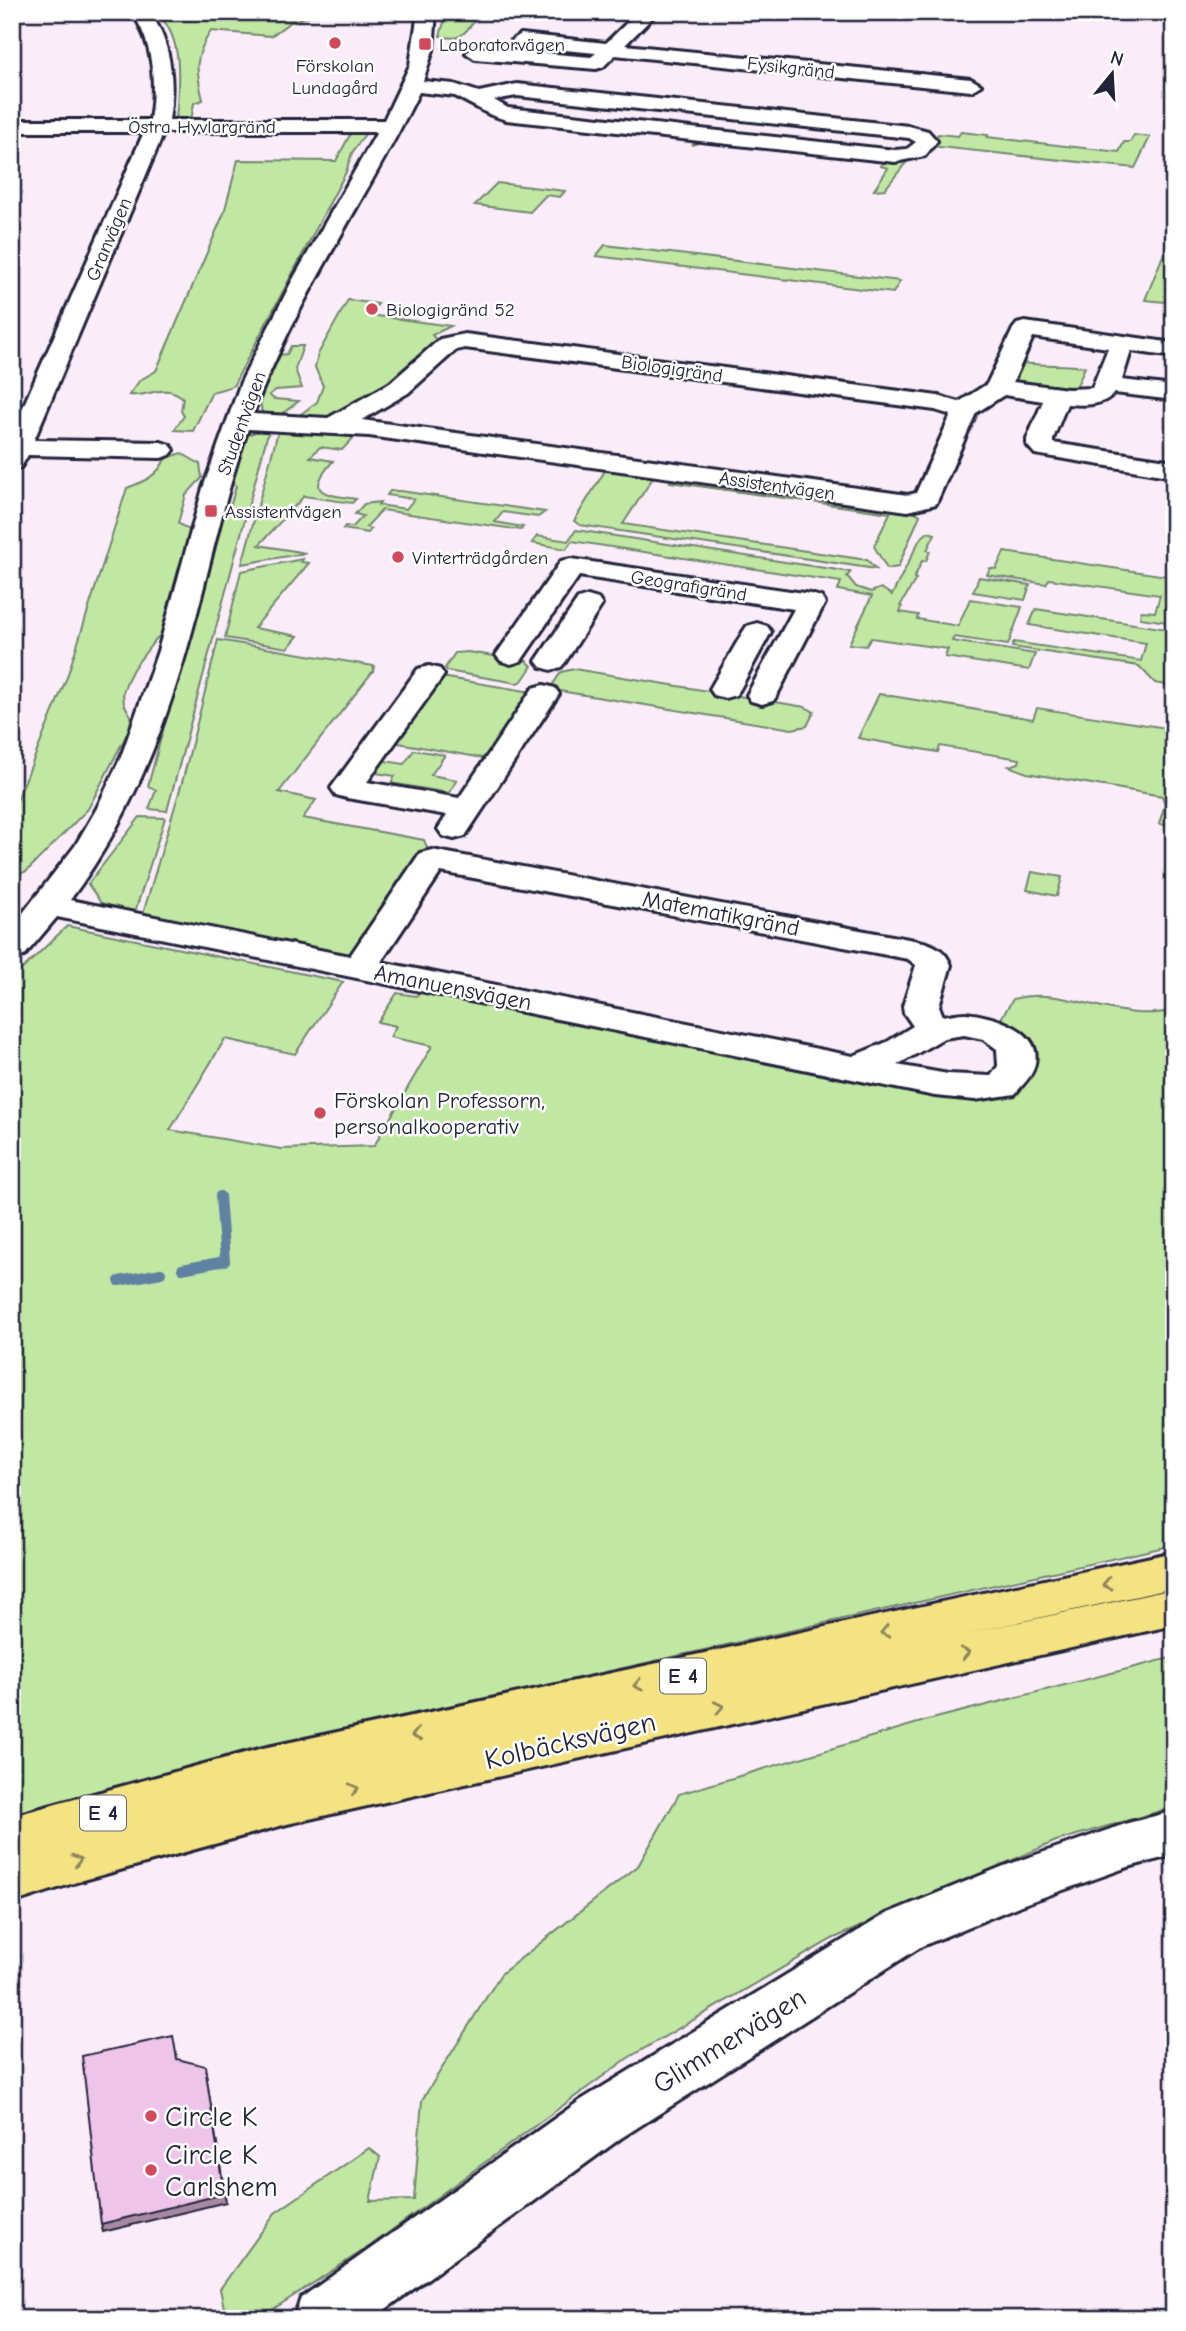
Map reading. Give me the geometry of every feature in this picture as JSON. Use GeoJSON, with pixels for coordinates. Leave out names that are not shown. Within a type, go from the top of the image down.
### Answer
{"type":"FeatureCollection","features":[{"type":"Feature","properties":{"kind":"highway","name":"Kolbäcksvägen"},"geometry":{"type":"LineString","coordinates":[[12,1838],[263,1769],[1174,1570]]}},
{"type":"Feature","properties":{"kind":"highway","name":"Kolbäcksvägen"},"geometry":{"type":"LineString","coordinates":[[12,1881],[80,1859],[287,1803],[1174,1607]]}},
{"type":"Feature","properties":{"kind":"street","name":"Granvägen"},"geometry":{"type":"LineString","coordinates":[[15,452],[156,127],[163,89],[161,53],[151,27],[141,12]]}},
{"type":"Feature","properties":{"kind":"street","name":"Studentvägen"},"geometry":{"type":"LineString","coordinates":[[12,949],[72,877],[113,808],[143,737],[168,664],[238,421],[253,383],[304,277],[414,86],[425,44],[427,12]]}},
{"type":"Feature","properties":{"kind":"street"},"geometry":{"type":"LineString","coordinates":[[475,53],[596,63],[649,12]]}},
{"type":"Feature","properties":{"kind":"street","name":"Fysikgränd"},"geometry":{"type":"LineString","coordinates":[[521,40],[971,85]]}},
{"type":"Feature","properties":{"kind":"street"},"geometry":{"type":"LineString","coordinates":[[414,86],[446,89],[477,98],[491,109],[506,114],[895,156],[914,155],[924,148],[927,141],[921,135],[909,132],[517,90],[477,98]]}},
{"type":"Feature","properties":{"kind":"street","name":"Östra Hyvlargränd"},"geometry":{"type":"LineString","coordinates":[[12,125],[391,126]]}},
{"type":"Feature","properties":{"kind":"street"},"geometry":{"type":"LineString","coordinates":[[960,410],[977,405],[999,387],[1025,329],[1174,350]]}},
{"type":"Feature","properties":{"kind":"street","name":"Biologigränd"},"geometry":{"type":"LineString","coordinates":[[335,425],[400,388],[448,344],[465,341],[938,403],[960,410]]}},
{"type":"Feature","properties":{"kind":"street"},"geometry":{"type":"LineString","coordinates":[[999,387],[1095,397],[1100,394],[1107,380],[1122,343]]}},
{"type":"Feature","properties":{"kind":"street"},"geometry":{"type":"LineString","coordinates":[[1107,380],[1174,384]]}},
{"type":"Feature","properties":{"kind":"street"},"geometry":{"type":"LineString","coordinates":[[1107,380],[1174,393]]}},
{"type":"Feature","properties":{"kind":"street"},"geometry":{"type":"LineString","coordinates":[[1058,395],[1040,445],[1052,452],[1174,469]]}},
{"type":"Feature","properties":{"kind":"street","name":"Assistentvägen"},"geometry":{"type":"LineString","coordinates":[[238,421],[335,425],[474,441],[908,503],[927,498],[964,418],[960,410]]}},
{"type":"Feature","properties":{"kind":"street"},"geometry":{"type":"LineString","coordinates":[[1100,459],[1105,448],[1174,458]]}},
{"type":"Feature","properties":{"kind":"street"},"geometry":{"type":"LineString","coordinates":[[15,452],[161,450]]}},
{"type":"Feature","properties":{"kind":"street","name":"Geografigränd"},"geometry":{"type":"LineString","coordinates":[[511,655],[571,567],[811,603],[762,695]]}},
{"type":"Feature","properties":{"kind":"street"},"geometry":{"type":"LineString","coordinates":[[551,661],[588,605]]}},
{"type":"Feature","properties":{"kind":"street","name":"Geografigränd"},"geometry":{"type":"LineString","coordinates":[[725,689],[757,632]]}},
{"type":"Feature","properties":{"kind":"street"},"geometry":{"type":"LineString","coordinates":[[429,675],[348,788],[468,809]]}},
{"type":"Feature","properties":{"kind":"street"},"geometry":{"type":"LineString","coordinates":[[359,968],[544,694]]}},
{"type":"Feature","properties":{"kind":"street","name":"Matematikgränd"},"geometry":{"type":"LineString","coordinates":[[432,860],[919,951],[932,960],[934,965],[921,1006],[922,1013],[934,1029]]}},
{"type":"Feature","properties":{"kind":"street","name":"Amanuensvägen"},"geometry":{"type":"LineString","coordinates":[[50,906],[857,1068],[960,1088],[984,1089],[1002,1086],[1016,1068],[1017,1057],[1015,1048],[1007,1038],[994,1030],[964,1024],[934,1029],[900,1050],[857,1068]]}},
{"type":"Feature","properties":{"kind":"street","name":"Glimmervägen"},"geometry":{"type":"LineString","coordinates":[[322,2319],[601,2119],[904,1930],[1004,1889],[1128,1845],[1174,1833]]}},
{"type":"Feature","properties":{"kind":"green space"},"geometry":{"type":"Polygon","coordinates":[[[155,12],[316,13],[289,23],[271,36],[211,31],[201,49],[198,64],[203,100],[194,103],[191,121],[176,121],[176,48],[165,22],[155,12]]]}},
{"type":"Feature","properties":{"kind":"green space"},"geometry":{"type":"Polygon","coordinates":[[[447,12],[482,12],[464,33],[449,38],[440,36],[447,12]]]}},
{"type":"Feature","properties":{"kind":"green space"},"geometry":{"type":"Polygon","coordinates":[[[352,131],[367,131],[352,153],[346,172],[233,386],[212,392],[193,431],[174,430],[184,416],[181,411],[183,398],[169,391],[129,395],[140,380],[156,371],[224,213],[238,160],[336,161],[352,131]]]}},
{"type":"Feature","properties":{"kind":"green space"},"geometry":{"type":"Polygon","coordinates":[[[961,132],[1119,152],[1124,142],[1130,142],[1134,135],[1150,137],[1135,168],[930,146],[938,134],[958,136],[961,132]]]}},
{"type":"Feature","properties":{"kind":"green space"},"geometry":{"type":"Polygon","coordinates":[[[698,139],[908,160],[885,189],[874,190],[888,168],[881,166],[883,162],[700,142],[692,145],[698,139]]]}},
{"type":"Feature","properties":{"kind":"green space"},"geometry":{"type":"Polygon","coordinates":[[[497,183],[565,191],[560,197],[546,195],[530,212],[475,205],[497,183]]]}},
{"type":"Feature","properties":{"kind":"green space"},"geometry":{"type":"Polygon","coordinates":[[[1168,243],[1174,244],[1174,303],[1145,300],[1168,243]]]}},
{"type":"Feature","properties":{"kind":"green space"},"geometry":{"type":"Polygon","coordinates":[[[605,245],[900,281],[893,293],[596,256],[605,245]]]}},
{"type":"Feature","properties":{"kind":"green space"},"geometry":{"type":"Polygon","coordinates":[[[348,300],[378,304],[369,315],[451,326],[432,335],[438,342],[391,390],[332,418],[293,420],[317,402],[323,386],[315,367],[318,354],[348,300]]]}},
{"type":"Feature","properties":{"kind":"green space"},"geometry":{"type":"Polygon","coordinates":[[[291,346],[303,346],[295,369],[302,388],[276,390],[269,395],[274,399],[299,401],[275,419],[262,414],[260,399],[280,355],[287,354],[291,346]]]}},
{"type":"Feature","properties":{"kind":"green space"},"geometry":{"type":"Polygon","coordinates":[[[1023,363],[1085,367],[1076,388],[1014,381],[1023,363]]]}},
{"type":"Feature","properties":{"kind":"green space"},"geometry":{"type":"Polygon","coordinates":[[[279,428],[359,432],[342,450],[320,447],[310,457],[333,461],[320,480],[319,486],[322,490],[335,496],[356,499],[352,503],[304,496],[259,545],[306,553],[242,564],[279,428]]]}},
{"type":"Feature","properties":{"kind":"green space"},"geometry":{"type":"Polygon","coordinates":[[[269,429],[167,811],[149,809],[156,790],[148,786],[221,514],[229,511],[236,486],[229,482],[245,436],[269,429]]]}},
{"type":"Feature","properties":{"kind":"green space"},"geometry":{"type":"Polygon","coordinates":[[[181,453],[200,464],[202,478],[186,495],[178,523],[203,539],[180,618],[155,640],[127,681],[123,693],[124,704],[131,716],[130,728],[88,809],[27,871],[12,877],[12,813],[67,677],[127,488],[154,474],[165,459],[181,453]]]}},
{"type":"Feature","properties":{"kind":"green space"},"geometry":{"type":"Polygon","coordinates":[[[616,466],[654,476],[623,524],[867,560],[876,569],[580,525],[574,521],[606,469],[616,466]]]}},
{"type":"Feature","properties":{"kind":"green space"},"geometry":{"type":"Polygon","coordinates":[[[675,475],[910,509],[920,515],[898,567],[887,569],[874,546],[890,513],[670,482],[675,475]]]}},
{"type":"Feature","properties":{"kind":"green space"},"geometry":{"type":"Polygon","coordinates":[[[390,491],[545,512],[538,517],[503,512],[495,522],[523,527],[521,530],[382,510],[366,527],[371,529],[368,533],[343,529],[345,526],[353,527],[363,516],[355,514],[364,504],[380,502],[378,505],[406,509],[414,499],[387,495],[390,491]]]}},
{"type":"Feature","properties":{"kind":"green space"},"geometry":{"type":"Polygon","coordinates":[[[576,530],[851,572],[847,576],[856,587],[871,592],[881,588],[892,595],[920,539],[928,532],[935,534],[927,550],[930,551],[926,561],[922,561],[914,578],[916,579],[900,606],[900,612],[918,615],[917,619],[958,626],[970,599],[1022,607],[1008,645],[954,637],[952,641],[1035,654],[1029,670],[945,657],[948,649],[871,638],[866,646],[849,644],[872,596],[838,590],[841,582],[572,541],[566,549],[532,543],[537,536],[568,541],[576,530]]]}},
{"type":"Feature","properties":{"kind":"green space"},"geometry":{"type":"Polygon","coordinates":[[[1004,552],[1174,577],[1174,623],[1140,618],[1141,611],[1155,612],[1160,595],[1049,579],[1046,584],[987,575],[990,568],[996,569],[1004,552]]]}},
{"type":"Feature","properties":{"kind":"green space"},"geometry":{"type":"Polygon","coordinates":[[[303,559],[301,562],[309,563],[254,628],[298,636],[288,648],[225,638],[241,571],[303,559]]]}},
{"type":"Feature","properties":{"kind":"green space"},"geometry":{"type":"Polygon","coordinates":[[[979,577],[1030,585],[1025,600],[973,592],[979,577]]]}},
{"type":"Feature","properties":{"kind":"green space"},"geometry":{"type":"Polygon","coordinates":[[[1036,609],[1174,630],[1173,686],[1155,683],[1139,666],[1012,647],[1014,642],[1141,661],[1146,643],[1029,625],[1036,609]]]}},
{"type":"Feature","properties":{"kind":"green space"},"geometry":{"type":"Polygon","coordinates":[[[218,640],[374,666],[373,671],[279,792],[316,800],[303,818],[424,840],[432,860],[359,968],[140,924],[183,779],[218,640]]]}},
{"type":"Feature","properties":{"kind":"green space"},"geometry":{"type":"Polygon","coordinates":[[[468,652],[527,661],[532,666],[522,681],[517,683],[447,671],[445,668],[455,653],[468,652]]]}},
{"type":"Feature","properties":{"kind":"green space"},"geometry":{"type":"Polygon","coordinates":[[[574,669],[805,707],[814,712],[807,726],[792,729],[560,691],[552,686],[561,672],[574,669]]]}},
{"type":"Feature","properties":{"kind":"green space"},"geometry":{"type":"Polygon","coordinates":[[[429,675],[544,694],[499,761],[382,740],[429,675]]]}},
{"type":"Feature","properties":{"kind":"green space"},"geometry":{"type":"Polygon","coordinates":[[[879,694],[1033,719],[1037,708],[1166,728],[1171,712],[1174,713],[1174,826],[1159,824],[1165,804],[1162,796],[1027,773],[1009,766],[1019,763],[1020,759],[940,746],[938,752],[858,738],[879,694]]]}},
{"type":"Feature","properties":{"kind":"green space"},"geometry":{"type":"Polygon","coordinates":[[[414,750],[445,755],[431,775],[457,780],[449,793],[391,783],[395,776],[370,772],[379,760],[404,764],[414,750]]]}},
{"type":"Feature","properties":{"kind":"green space"},"geometry":{"type":"Polygon","coordinates":[[[140,817],[165,818],[135,912],[101,903],[88,884],[140,817]]]}},
{"type":"Feature","properties":{"kind":"green space"},"geometry":{"type":"Polygon","coordinates":[[[1032,872],[1062,877],[1057,896],[1027,890],[1032,872]]]}},
{"type":"Feature","properties":{"kind":"green space"},"geometry":{"type":"Polygon","coordinates":[[[67,926],[343,982],[295,1054],[225,1039],[170,1130],[281,1149],[374,1146],[432,1046],[390,1037],[396,1026],[378,1022],[397,993],[416,996],[422,990],[895,1076],[1010,1077],[994,1030],[1013,999],[1053,996],[1132,1012],[1174,1010],[1174,1545],[216,1759],[91,1798],[12,1817],[12,979],[67,926]]]}},
{"type":"Feature","properties":{"kind":"green space"},"geometry":{"type":"Polygon","coordinates":[[[1174,1657],[1174,1807],[1056,1841],[832,1939],[628,2058],[370,2246],[258,2319],[226,2317],[220,2289],[275,2213],[369,2148],[380,2157],[370,2201],[414,2200],[422,2100],[501,1974],[638,1866],[679,1794],[928,1720],[1174,1657]]]}},
{"type":"Feature","properties":{"kind":"building","name":"Circle K"},"geometry":{"type":"Polygon","coordinates":[[[173,2036],[177,2059],[205,2066],[224,2194],[101,2224],[82,2056],[173,2036]]]}},
{"type":"Feature","properties":{"kind":"waterway"},"geometry":{"type":"LineString","coordinates":[[182,1269],[225,1261],[220,1196]]}},
{"type":"Feature","properties":{"kind":"waterway"},"geometry":{"type":"LineString","coordinates":[[119,1281],[161,1273]]}},
{"type":"Feature","properties":{"kind":"place","name":"Förskolan Lundagård"},"geometry":{"type":"Point","coordinates":[335,43]}},
{"type":"Feature","properties":{"kind":"place","name":"Laboratorvägen"},"geometry":{"type":"Point","coordinates":[425,44]}},
{"type":"Feature","properties":{"kind":"place","name":"Biologigränd 52"},"geometry":{"type":"Point","coordinates":[372,309]}},
{"type":"Feature","properties":{"kind":"place","name":"Assistentvägen"},"geometry":{"type":"Point","coordinates":[211,511]}},
{"type":"Feature","properties":{"kind":"place","name":"Vinterträdgården"},"geometry":{"type":"Point","coordinates":[398,557]}},
{"type":"Feature","properties":{"kind":"place","name":"Förskolan Professorn, personalkooperativ"},"geometry":{"type":"Point","coordinates":[320,1113]}},
{"type":"Feature","properties":{"kind":"place","name":"Circle K"},"geometry":{"type":"Point","coordinates":[151,2116]}},
{"type":"Feature","properties":{"kind":"place","name":"Circle K Carlshem"},"geometry":{"type":"Point","coordinates":[151,2170]}}]}
